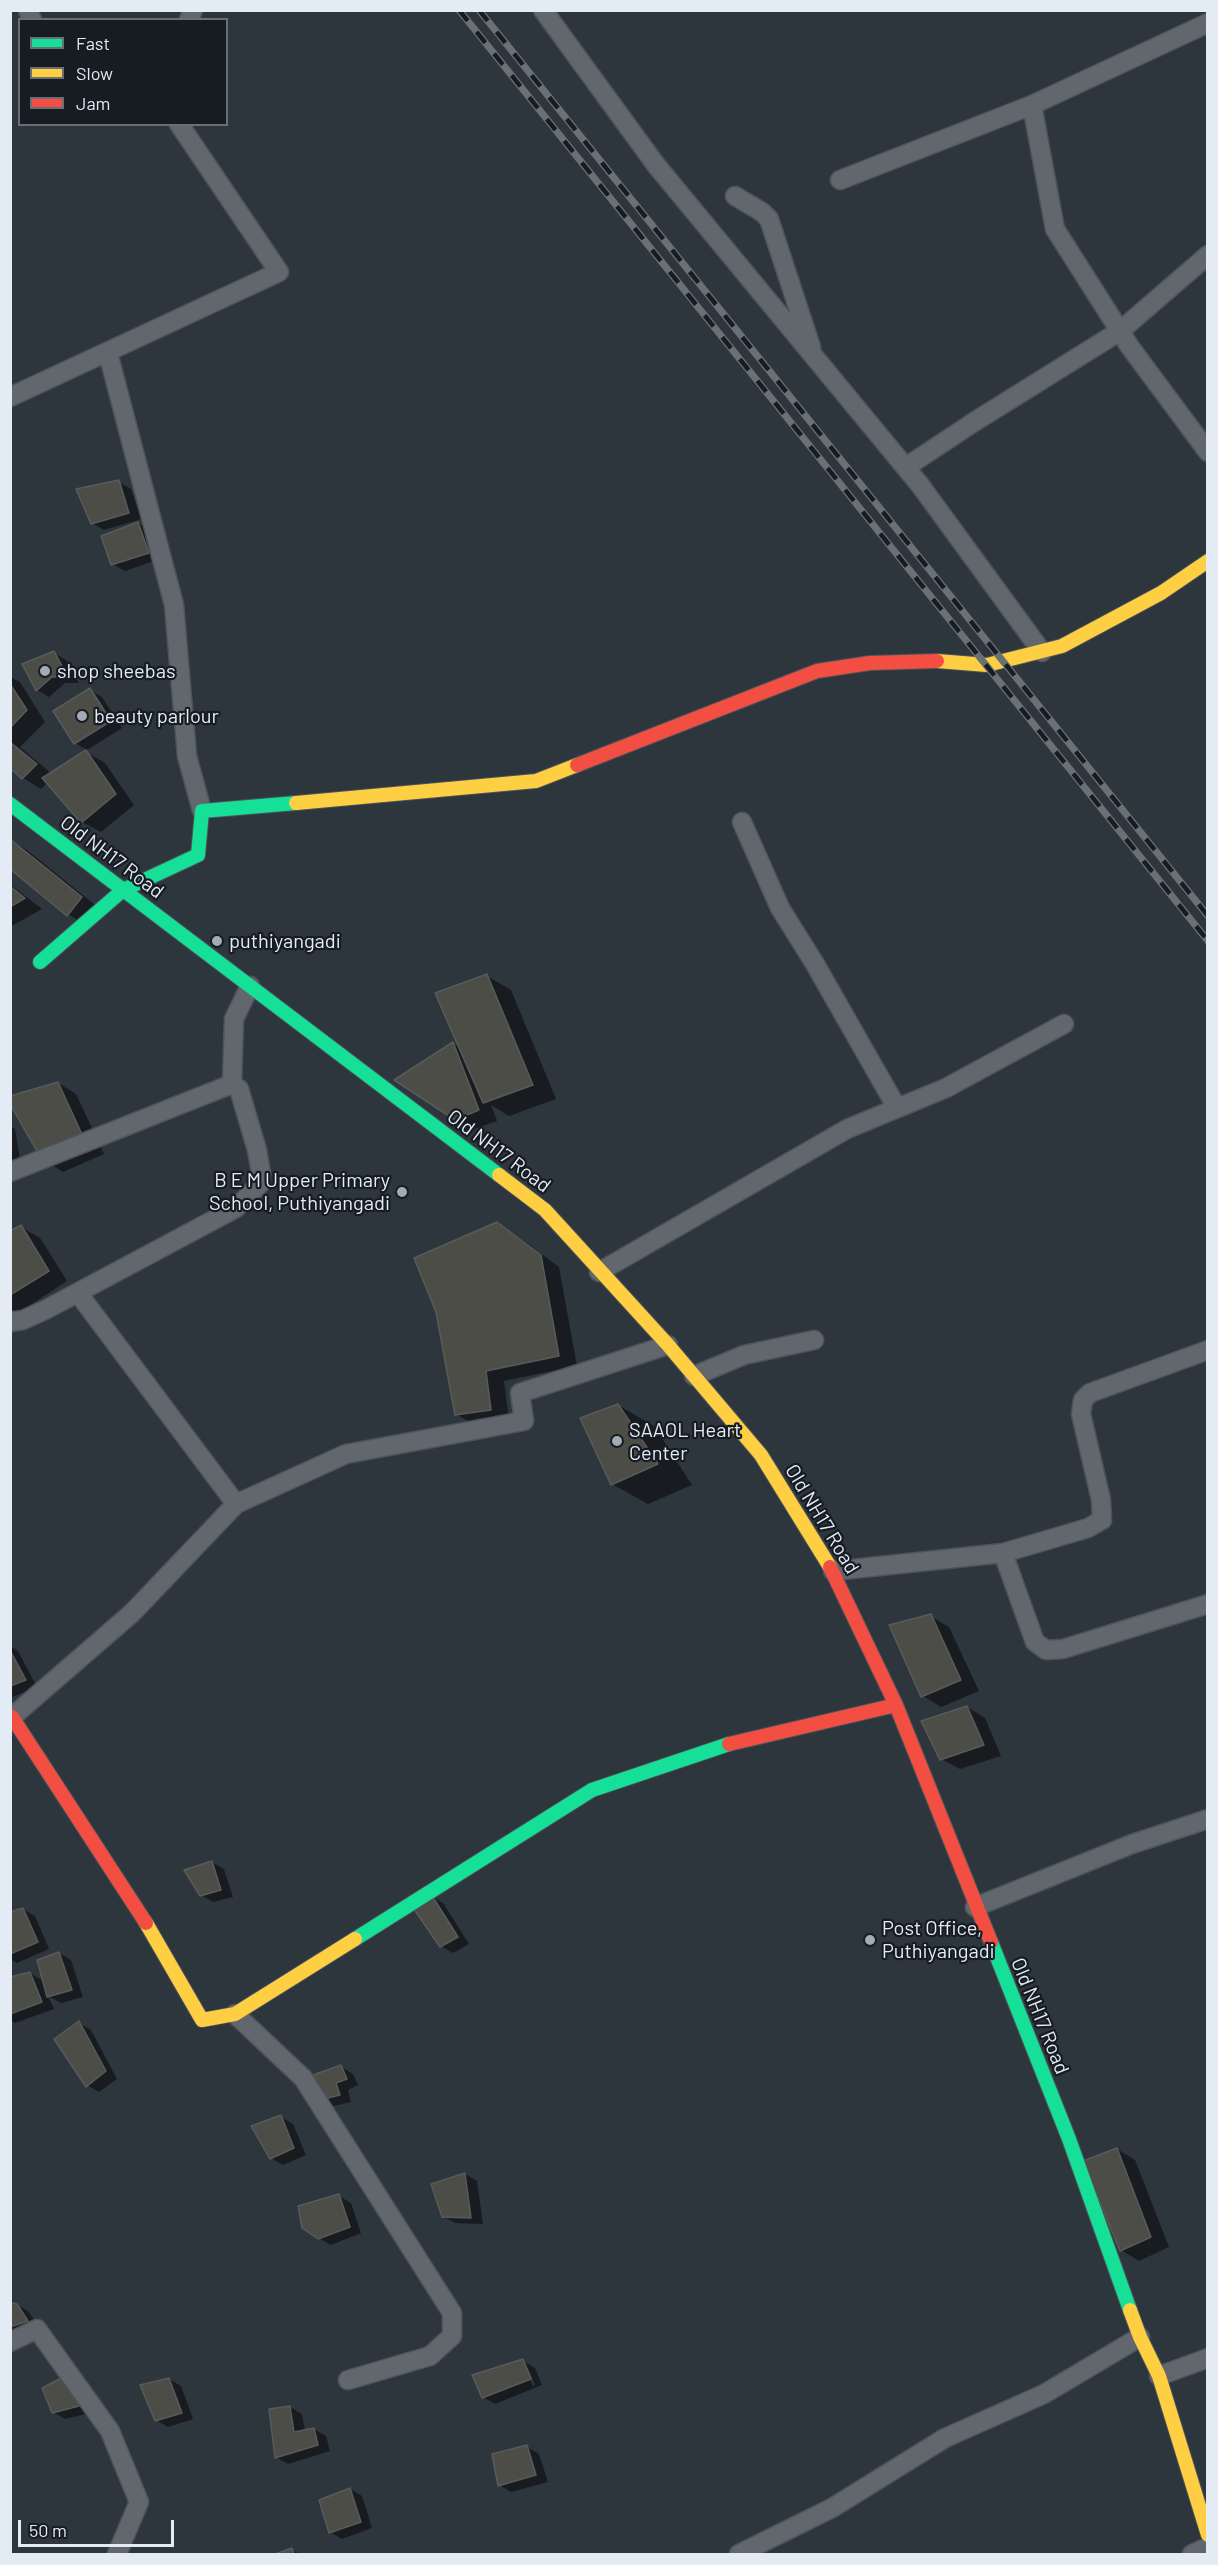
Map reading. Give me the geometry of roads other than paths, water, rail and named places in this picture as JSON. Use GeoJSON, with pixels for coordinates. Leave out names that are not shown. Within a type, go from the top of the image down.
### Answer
{"type":"FeatureCollection","features":[{"type":"Feature","properties":{"kind":"street"},"geometry":{"type":"LineString","coordinates":[[543,10],[656,165],[906,468],[1042,652]]}},
{"type":"Feature","properties":{"kind":"street"},"geometry":{"type":"LineString","coordinates":[[840,180],[1032,105],[1208,23]]}},
{"type":"Feature","properties":{"kind":"street"},"geometry":{"type":"LineString","coordinates":[[1032,105],[1055,229],[1120,331],[1208,452]]}},
{"type":"Feature","properties":{"kind":"street"},"geometry":{"type":"LineString","coordinates":[[10,397],[279,272],[180,126]]}},
{"type":"Feature","properties":{"kind":"street"},"geometry":{"type":"LineString","coordinates":[[735,196],[762,212],[769,219],[814,357]]}},
{"type":"Feature","properties":{"kind":"street"},"geometry":{"type":"LineString","coordinates":[[906,468],[974,422],[1120,331],[1208,255]]}},
{"type":"Feature","properties":{"kind":"street"},"geometry":{"type":"LineString","coordinates":[[40,962],[123,890],[198,855],[202,811],[187,756],[174,605],[108,353]]}},
{"type":"Feature","properties":{"kind":"street"},"geometry":{"type":"LineString","coordinates":[[202,811],[536,781],[817,671],[870,663],[943,661],[987,665],[1062,646],[1113,621],[1161,593],[1208,561]]}},
{"type":"Feature","properties":{"kind":"street","name":"Old NH17 Road"},"geometry":{"type":"LineString","coordinates":[[10,804],[545,1210],[599,1272],[668,1345],[761,1455],[833,1571],[896,1705],[975,1907],[1070,2139],[1140,2337],[1159,2376],[1208,2535]]}},
{"type":"Feature","properties":{"kind":"street"},"geometry":{"type":"LineString","coordinates":[[742,822],[780,908],[815,964],[897,1108]]}},
{"type":"Feature","properties":{"kind":"street"},"geometry":{"type":"LineString","coordinates":[[232,1084],[234,1019],[250,986]]}},
{"type":"Feature","properties":{"kind":"street"},"geometry":{"type":"LineString","coordinates":[[599,1272],[847,1129],[946,1088],[1064,1024]]}},
{"type":"Feature","properties":{"kind":"street"},"geometry":{"type":"LineString","coordinates":[[10,1172],[232,1084]]}},
{"type":"Feature","properties":{"kind":"street"},"geometry":{"type":"LineString","coordinates":[[10,1322],[23,1320],[78,1293],[236,1208],[259,1185],[261,1173],[257,1150],[239,1089],[232,1084]]}},
{"type":"Feature","properties":{"kind":"street"},"geometry":{"type":"LineString","coordinates":[[78,1293],[236,1504]]}},
{"type":"Feature","properties":{"kind":"street"},"geometry":{"type":"LineString","coordinates":[[694,1376],[744,1356],[814,1340]]}},
{"type":"Feature","properties":{"kind":"street"},"geometry":{"type":"LineString","coordinates":[[668,1345],[520,1393],[524,1421],[346,1454],[236,1504],[132,1613],[11,1716],[157,1940],[202,2020],[235,2014],[592,1790],[723,1745],[896,1705]]}},
{"type":"Feature","properties":{"kind":"street"},"geometry":{"type":"LineString","coordinates":[[833,1571],[1003,1553],[1088,1528],[1102,1520],[1101,1500],[1081,1414],[1083,1400],[1090,1393],[1208,1350]]}},
{"type":"Feature","properties":{"kind":"street"},"geometry":{"type":"LineString","coordinates":[[1003,1553],[1035,1642],[1046,1650],[1063,1649],[1208,1604]]}},
{"type":"Feature","properties":{"kind":"street"},"geometry":{"type":"LineString","coordinates":[[975,1907],[1132,1844],[1208,1819]]}},
{"type":"Feature","properties":{"kind":"street"},"geometry":{"type":"LineString","coordinates":[[235,2014],[303,2078],[452,2313],[452,2336],[430,2356],[348,2380]]}},
{"type":"Feature","properties":{"kind":"street"},"geometry":{"type":"LineString","coordinates":[[10,2342],[37,2329],[110,2431],[139,2502],[117,2554]]}},
{"type":"Feature","properties":{"kind":"street"},"geometry":{"type":"LineString","coordinates":[[740,2554],[832,2508],[945,2438],[1044,2394],[1140,2337]]}},
{"type":"Feature","properties":{"kind":"street"},"geometry":{"type":"LineString","coordinates":[[1159,2376],[1208,2358]]}},
{"type":"Feature","properties":{"kind":"street"},"geometry":{"type":"LineString","coordinates":[[1192,2554],[1208,2547]]}},
{"type":"Feature","properties":{"kind":"railway"},"geometry":{"type":"LineString","coordinates":[[459,10],[1208,941]]}},
{"type":"Feature","properties":{"kind":"railway"},"geometry":{"type":"LineString","coordinates":[[479,10],[1208,916]]}},
{"type":"Feature","properties":{"kind":"place","name":"shop sheebas"},"geometry":{"type":"Point","coordinates":[45,671]}},
{"type":"Feature","properties":{"kind":"place","name":"beauty parlour"},"geometry":{"type":"Point","coordinates":[82,716]}},
{"type":"Feature","properties":{"kind":"place","name":"puthiyangadi"},"geometry":{"type":"Point","coordinates":[217,941]}},
{"type":"Feature","properties":{"kind":"place","name":"B E M Upper Primary School, Puthiyangadi"},"geometry":{"type":"Point","coordinates":[402,1192]}},
{"type":"Feature","properties":{"kind":"place","name":"SAAOL Heart Center"},"geometry":{"type":"Point","coordinates":[617,1441]}},
{"type":"Feature","properties":{"kind":"place","name":"Post Office, Puthiyangadi"},"geometry":{"type":"Point","coordinates":[870,1940]}}]}
